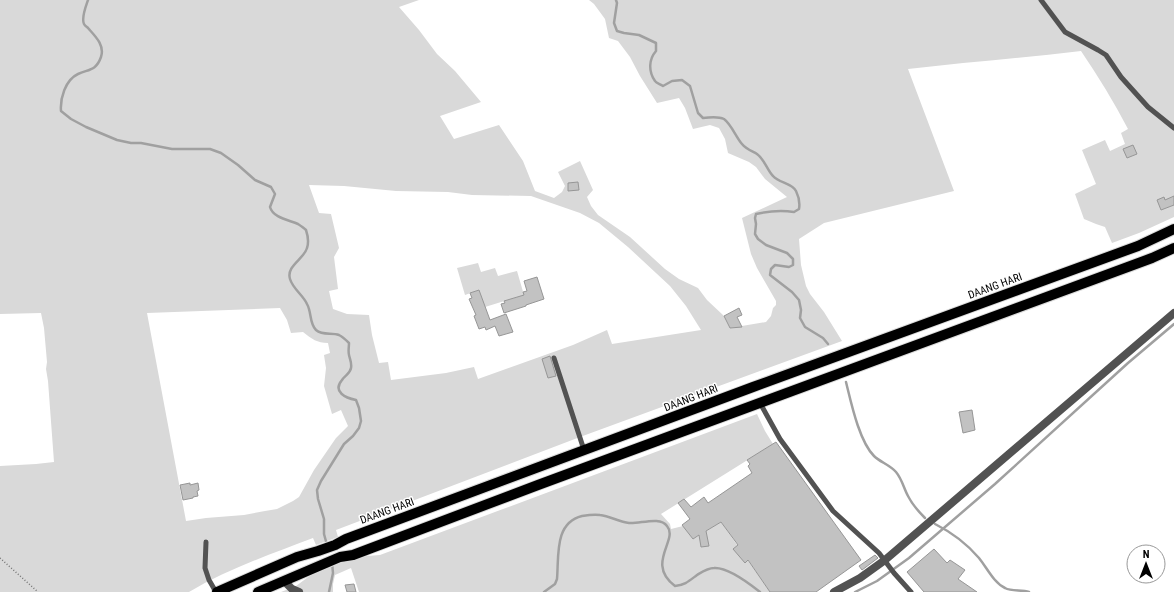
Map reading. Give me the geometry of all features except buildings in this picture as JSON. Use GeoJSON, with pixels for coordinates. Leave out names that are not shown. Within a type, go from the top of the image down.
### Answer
{"type":"FeatureCollection","features":[{"type":"Feature","properties":{"kind":"main road","name":"DAANG HARI"},"geometry":{"type":"LineString","coordinates":[[216,592],[297,557],[335,545],[346,539],[782,376],[1138,246],[1174,229]]}},
{"type":"Feature","properties":{"kind":"main road"},"geometry":{"type":"LineString","coordinates":[[258,592],[340,557],[353,555],[1152,258],[1174,248]]}},
{"type":"Feature","properties":{"kind":"main road"},"geometry":{"type":"LineString","coordinates":[[598,445],[604,461]]}},
{"type":"Feature","properties":{"kind":"street"},"geometry":{"type":"LineString","coordinates":[[834,592],[887,563],[1174,313]]}},
{"type":"Feature","properties":{"kind":"street"},"geometry":{"type":"LineString","coordinates":[[284,581],[292,589],[299,592]]}},
{"type":"Feature","properties":{"kind":"lane"},"geometry":{"type":"LineString","coordinates":[[1041,0],[1065,32],[1106,55],[1121,77],[1148,107],[1174,128]]}},
{"type":"Feature","properties":{"kind":"lane"},"geometry":{"type":"LineString","coordinates":[[554,358],[584,450]]}},
{"type":"Feature","properties":{"kind":"lane"},"geometry":{"type":"LineString","coordinates":[[760,403],[780,439],[833,511],[879,553],[894,574],[911,592]]}},
{"type":"Feature","properties":{"kind":"lane"},"geometry":{"type":"LineString","coordinates":[[206,542],[205,568],[209,580],[216,592]]}},
{"type":"Feature","properties":{"kind":"path"},"geometry":{"type":"LineString","coordinates":[[0,558],[38,592]]}},
{"type":"Feature","properties":{"kind":"shaded area"},"geometry":{"type":"Polygon","coordinates":[[[0,0],[419,0],[399,7],[437,54],[455,71],[481,102],[440,116],[454,139],[499,125],[523,161],[535,191],[554,198],[562,192],[565,186],[558,172],[580,161],[593,190],[587,197],[591,206],[598,215],[630,237],[665,269],[679,279],[698,288],[707,300],[724,316],[730,328],[766,322],[771,316],[773,308],[776,305],[776,301],[757,268],[751,254],[742,218],[787,197],[765,179],[756,167],[749,162],[728,153],[725,139],[719,128],[710,125],[693,129],[685,108],[679,98],[657,103],[630,57],[618,41],[609,38],[605,19],[594,4],[589,0],[1174,0],[1174,217],[1139,233],[1112,243],[1105,227],[1084,219],[1075,194],[1096,184],[1082,150],[1105,140],[1110,151],[1125,144],[1121,133],[1128,129],[1106,89],[1081,51],[908,69],[954,191],[824,223],[799,239],[801,265],[806,286],[842,341],[580,437],[336,530],[338,537],[316,545],[313,538],[281,550],[234,569],[189,592],[0,592],[0,466],[54,462],[46,369],[47,362],[41,313],[0,314],[0,0]],[[309,185],[319,213],[331,214],[339,248],[334,257],[338,289],[329,291],[333,309],[347,314],[369,315],[379,363],[388,362],[391,380],[446,373],[474,367],[478,379],[573,345],[607,330],[612,344],[701,330],[686,306],[670,286],[628,247],[599,223],[580,213],[531,196],[472,195],[448,192],[396,191],[344,186],[309,185]],[[280,308],[147,313],[186,521],[244,515],[277,509],[293,501],[299,497],[314,470],[336,438],[348,426],[341,410],[332,414],[324,386],[326,368],[324,355],[330,353],[328,343],[315,340],[303,332],[291,333],[287,320],[280,308]]]}},
{"type":"Feature","properties":{"kind":"shaded area"},"geometry":{"type":"Polygon","coordinates":[[[478,263],[481,272],[495,268],[498,276],[517,271],[524,295],[485,307],[479,290],[465,295],[457,268],[478,263]]]}},
{"type":"Feature","properties":{"kind":"shaded area"},"geometry":{"type":"Polygon","coordinates":[[[757,414],[773,444],[661,514],[670,524],[671,529],[683,526],[693,539],[721,522],[770,592],[359,592],[351,568],[335,575],[333,592],[281,592],[296,586],[315,572],[354,557],[380,555],[757,414]]]}},
{"type":"Feature","properties":{"kind":"waterway"},"geometry":{"type":"LineString","coordinates":[[88,0],[84,12],[84,25],[96,38],[102,49],[102,53],[97,65],[73,77],[67,85],[61,101],[61,111],[71,119],[86,127],[117,140],[172,149],[210,149],[221,153],[255,180],[271,187],[275,194],[270,207],[274,214],[298,224],[306,230],[308,239],[307,248],[303,256],[293,266],[289,274],[290,279],[293,286],[307,304],[310,311],[312,324],[316,330],[322,333],[339,335],[349,343],[351,368],[350,372],[339,384],[339,391],[348,398],[356,400],[361,421],[359,428],[344,444],[317,490],[324,519],[324,534],[327,545]]}},
{"type":"Feature","properties":{"kind":"waterway"},"geometry":{"type":"LineString","coordinates":[[616,0],[617,3],[614,23],[617,31],[639,35],[656,43],[656,51],[650,65],[651,73],[656,82],[663,86],[672,81],[682,80],[690,86],[698,113],[703,118],[717,117],[724,119],[744,146],[760,156],[773,176],[792,186],[796,191],[799,200],[799,209],[794,212],[775,211],[756,214],[755,234],[758,239],[766,245],[787,253],[793,259],[793,265],[789,267],[775,265],[771,269],[770,275],[792,292],[799,300],[801,310],[800,318],[805,327],[823,338],[828,344]]}},
{"type":"Feature","properties":{"kind":"waterway"},"geometry":{"type":"LineString","coordinates":[[855,592],[877,581],[909,558],[995,484],[1128,363],[1174,324]]}},
{"type":"Feature","properties":{"kind":"waterway"},"geometry":{"type":"LineString","coordinates":[[846,382],[856,421],[864,441],[876,458],[891,467],[896,472],[912,502],[925,518]]}},
{"type":"Feature","properties":{"kind":"waterway"},"geometry":{"type":"LineString","coordinates":[[544,592],[555,584],[557,579],[558,551],[562,533],[573,520],[589,515],[604,516],[629,523],[650,521],[660,521],[664,523],[670,532],[662,561],[663,569],[667,577],[675,586],[684,584],[703,571],[719,568],[732,573],[760,592]]}},
{"type":"Feature","properties":{"kind":"waterway"},"geometry":{"type":"LineString","coordinates":[[935,524],[964,543],[979,558],[997,583],[1001,586],[1011,590],[1029,592]]}},
{"type":"Feature","properties":{"kind":"waterway"},"geometry":{"type":"LineString","coordinates":[[329,592],[333,573],[332,563]]}}]}
